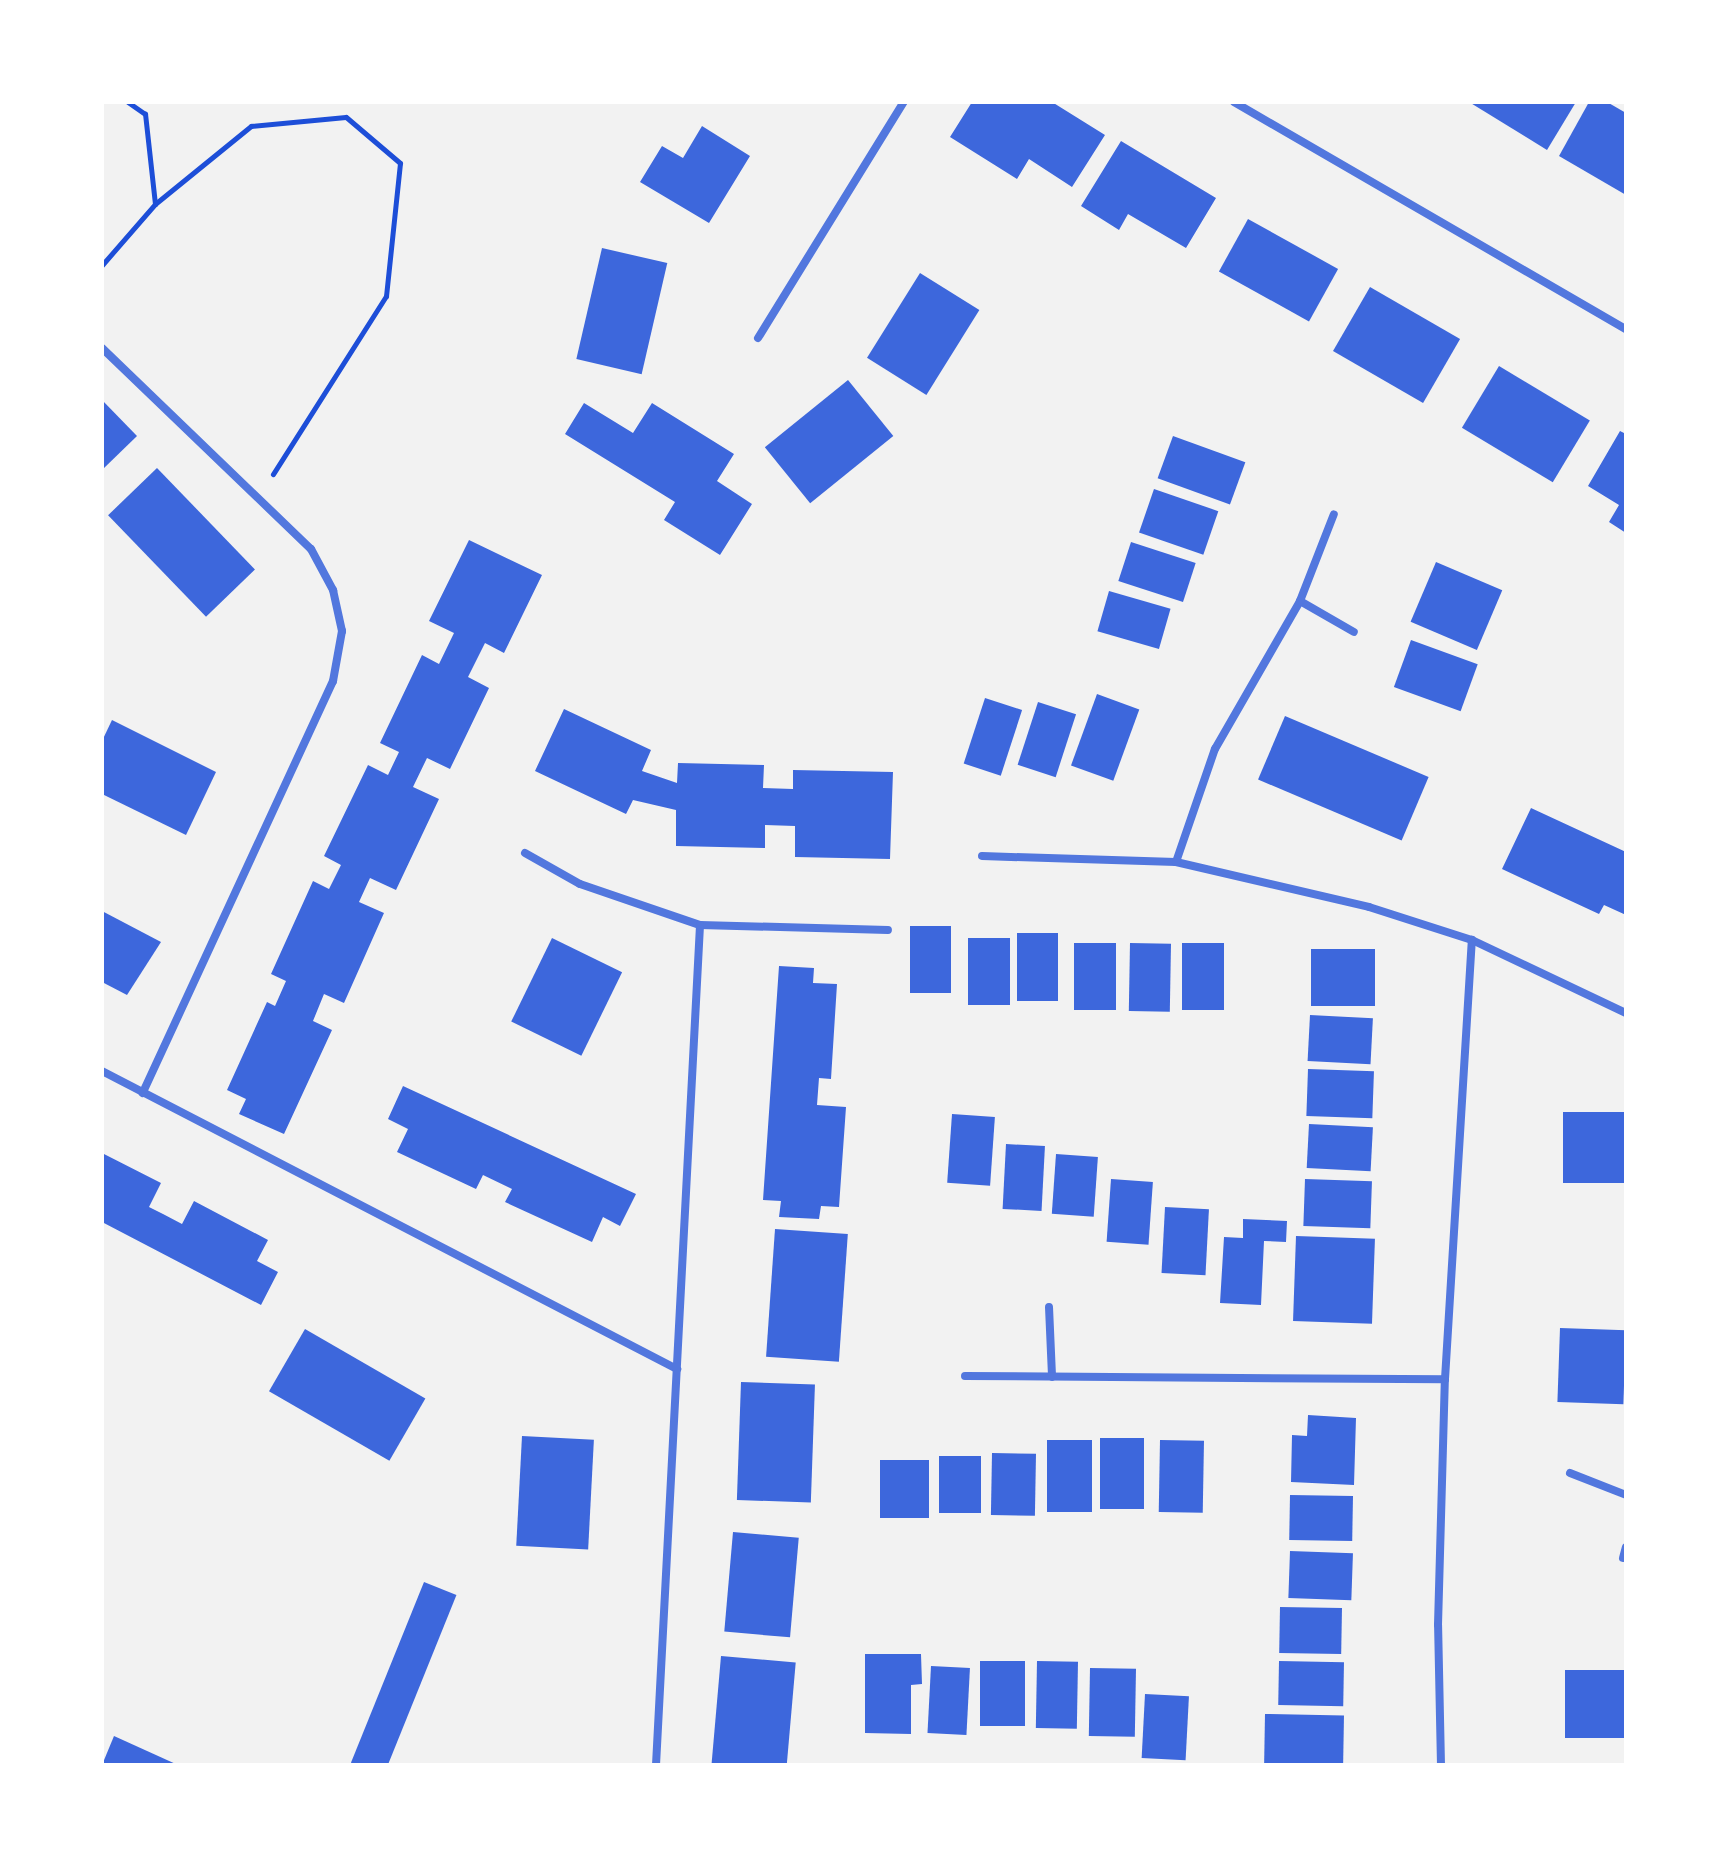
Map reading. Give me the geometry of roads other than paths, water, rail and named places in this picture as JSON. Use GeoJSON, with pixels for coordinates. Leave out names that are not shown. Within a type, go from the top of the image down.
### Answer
{"type":"FeatureCollection","features":[{"type":"Feature","properties":{"kind":"street"},"geometry":{"type":"LineString","coordinates":[[758,338],[904,102]]}},
{"type":"Feature","properties":{"kind":"street"},"geometry":{"type":"LineString","coordinates":[[1234,102],[1626,329]]}},
{"type":"Feature","properties":{"kind":"street"},"geometry":{"type":"LineString","coordinates":[[102,348],[260,495],[311,549],[333,590],[342,631],[333,681],[143,1093]]}},
{"type":"Feature","properties":{"kind":"street"},"geometry":{"type":"LineString","coordinates":[[1176,862],[1215,749],[1300,601],[1334,514]]}},
{"type":"Feature","properties":{"kind":"street"},"geometry":{"type":"LineString","coordinates":[[1300,601],[1354,632]]}},
{"type":"Feature","properties":{"kind":"street"},"geometry":{"type":"LineString","coordinates":[[525,853],[580,884],[700,925],[888,930]]}},
{"type":"Feature","properties":{"kind":"street"},"geometry":{"type":"LineString","coordinates":[[982,856],[1176,862],[1369,907],[1472,940],[1626,1013]]}},
{"type":"Feature","properties":{"kind":"street"},"geometry":{"type":"LineString","coordinates":[[656,1765],[700,925]]}},
{"type":"Feature","properties":{"kind":"street"},"geometry":{"type":"LineString","coordinates":[[1441,1765],[1438,1625],[1445,1379],[1472,940]]}},
{"type":"Feature","properties":{"kind":"street"},"geometry":{"type":"LineString","coordinates":[[102,1071],[677,1369]]}},
{"type":"Feature","properties":{"kind":"street"},"geometry":{"type":"LineString","coordinates":[[1049,1307],[1052,1377]]}},
{"type":"Feature","properties":{"kind":"street"},"geometry":{"type":"LineString","coordinates":[[965,1376],[1445,1379]]}},
{"type":"Feature","properties":{"kind":"street"},"geometry":{"type":"LineString","coordinates":[[1570,1473],[1626,1495]]}},
{"type":"Feature","properties":{"kind":"street"},"geometry":{"type":"LineString","coordinates":[[1623,1558],[1626,1547]]}}]}
